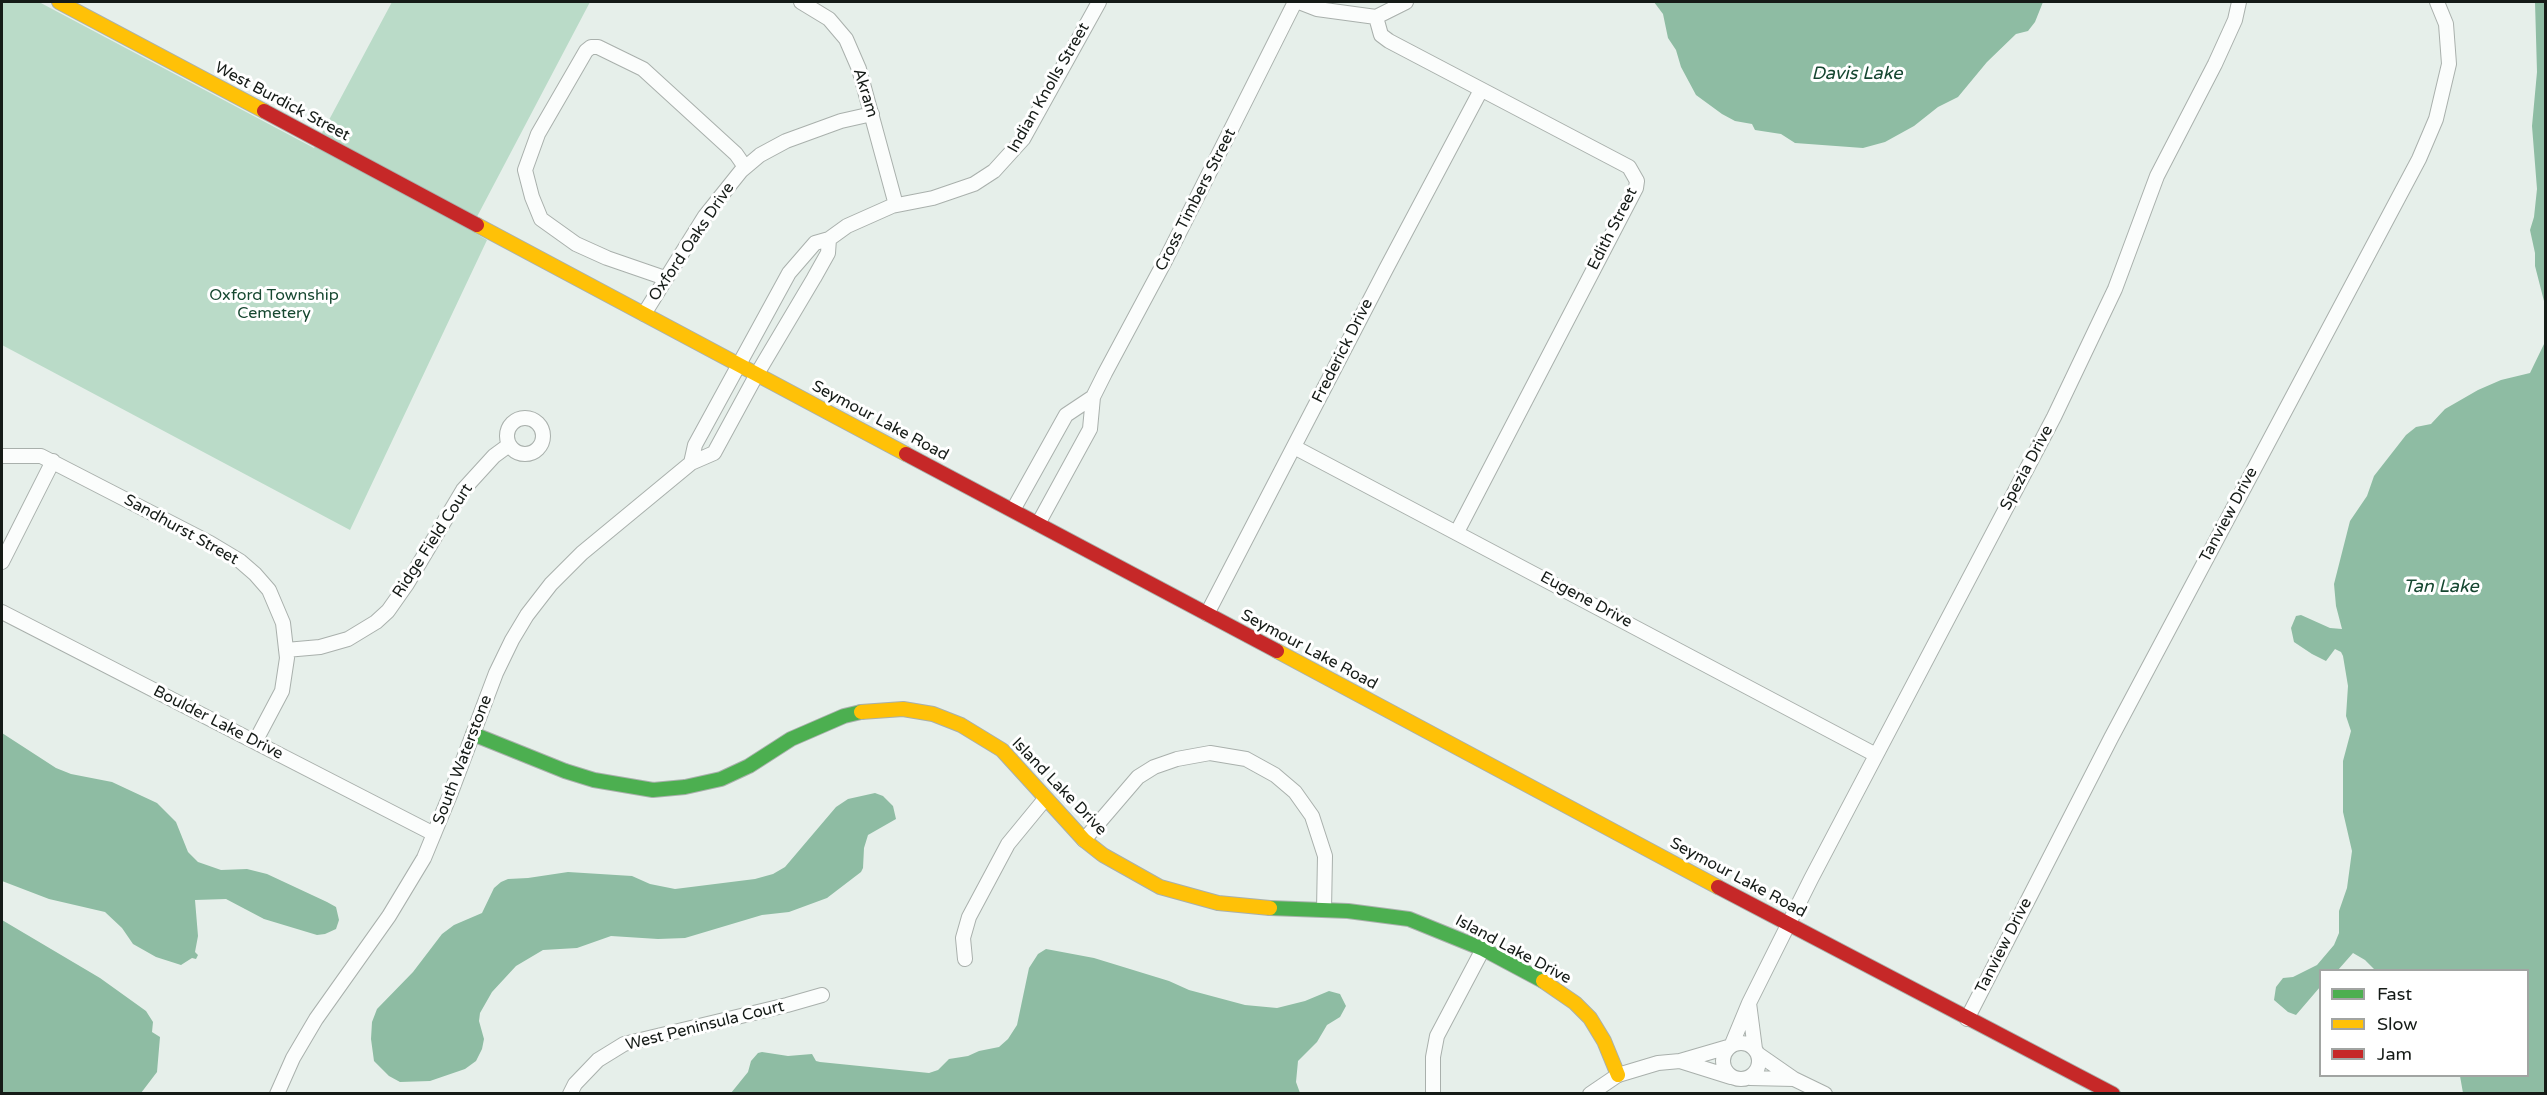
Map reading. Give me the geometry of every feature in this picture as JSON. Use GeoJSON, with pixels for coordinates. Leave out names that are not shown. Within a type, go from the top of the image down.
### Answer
{"type":"FeatureCollection","features":[{"type":"Feature","properties":{"kind":"street","name":"West Burdick Street"},"geometry":{"type":"LineString","coordinates":[[59,2],[491,231]]}},
{"type":"Feature","properties":{"kind":"street","name":"Akram"},"geometry":{"type":"LineString","coordinates":[[801,2],[829,19],[846,39],[859,69],[897,206]]}},
{"type":"Feature","properties":{"kind":"street","name":"Indian Knolls Street"},"geometry":{"type":"LineString","coordinates":[[739,364],[789,273],[815,243],[829,239],[847,226],[897,206],[933,198],[974,184],[994,171],[1008,158],[1038,114],[1099,2]]}},
{"type":"Feature","properties":{"kind":"street"},"geometry":{"type":"LineString","coordinates":[[1297,2],[1332,13],[1376,17],[1406,2]]}},
{"type":"Feature","properties":{"kind":"street","name":"Cross Timbers Street"},"geometry":{"type":"LineString","coordinates":[[1038,524],[1090,429],[1093,397],[1297,2]]}},
{"type":"Feature","properties":{"kind":"street","name":"Spezia Drive"},"geometry":{"type":"LineString","coordinates":[[1730,1046],[1788,924],[2054,417],[2106,310],[2157,176],[2215,64],[2235,20],[2239,2]]}},
{"type":"Feature","properties":{"kind":"street","name":"Tanview Drive"},"geometry":{"type":"LineString","coordinates":[[1967,1018],[2111,738],[2419,159],[2436,119],[2449,64],[2446,24],[2437,2]]}},
{"type":"Feature","properties":{"kind":"street","name":"Edith Street"},"geometry":{"type":"LineString","coordinates":[[1376,17],[1381,35],[1389,41],[1629,167],[1637,181],[1636,188],[1457,532]]}},
{"type":"Feature","properties":{"kind":"street"},"geometry":{"type":"LineString","coordinates":[[664,278],[607,258],[576,244],[541,219],[532,197],[525,170],[538,135],[589,49],[598,47],[609,51],[643,69],[736,154],[746,167]]}},
{"type":"Feature","properties":{"kind":"street","name":"Frederick Drive"},"geometry":{"type":"LineString","coordinates":[[1208,614],[1481,90]]}},
{"type":"Feature","properties":{"kind":"street","name":"Oxford Oaks Drive"},"geometry":{"type":"LineString","coordinates":[[644,314],[664,278],[722,193],[746,167],[760,155],[786,141],[841,121],[872,114]]}},
{"type":"Feature","properties":{"kind":"street","name":"Seymour Lake Road"},"geometry":{"type":"LineString","coordinates":[[491,231],[1788,924],[2113,1094]]}},
{"type":"Feature","properties":{"kind":"street"},"geometry":{"type":"LineString","coordinates":[[757,374],[828,253],[829,239]]}},
{"type":"Feature","properties":{"kind":"street"},"geometry":{"type":"LineString","coordinates":[[691,463],[695,445],[739,364]]}},
{"type":"Feature","properties":{"kind":"street","name":"South Waterstone"},"geometry":{"type":"LineString","coordinates":[[277,1094],[293,1058],[316,1019],[408,888],[434,834],[496,673],[512,640],[550,584],[582,553],[691,463],[714,453],[757,374]]}},
{"type":"Feature","properties":{"kind":"street","name":"Cross Timbers Street"},"geometry":{"type":"LineString","coordinates":[[1014,510],[1066,415],[1093,397]]}},
{"type":"Feature","properties":{"kind":"street","name":"Ridge Field Court"},"geometry":{"type":"LineString","coordinates":[[286,650],[320,647],[348,639],[369,627],[388,611],[407,584],[463,490],[494,456],[509,444]]}},
{"type":"Feature","properties":{"kind":"street","name":"Eugene Drive"},"geometry":{"type":"LineString","coordinates":[[1294,447],[1876,755]]}},
{"type":"Feature","properties":{"kind":"street","name":"Sandhurst Street"},"geometry":{"type":"LineString","coordinates":[[2,456],[41,456],[53,461],[240,561],[269,590],[283,623],[286,650],[282,692],[255,742]]}},
{"type":"Feature","properties":{"kind":"street"},"geometry":{"type":"LineString","coordinates":[[2,562],[53,461]]}},
{"type":"Feature","properties":{"kind":"street","name":"Boulder Lake Drive"},"geometry":{"type":"LineString","coordinates":[[2,612],[434,834]]}},
{"type":"Feature","properties":{"kind":"street","name":"Island Lake Drive"},"geometry":{"type":"LineString","coordinates":[[473,734],[565,771],[594,780],[635,788],[669,789],[703,784],[735,773],[791,739],[844,716],[870,710],[903,709],[933,714],[961,725],[1002,750],[1084,840],[1103,855],[1160,886],[1189,896],[1245,907],[1324,909],[1409,919],[1483,949],[1543,981],[1575,1003],[1590,1018],[1604,1041],[1618,1076]]}},
{"type":"Feature","properties":{"kind":"street"},"geometry":{"type":"LineString","coordinates":[[1084,840],[1138,777],[1154,767],[1177,759],[1210,753],[1246,759],[1275,775],[1295,792],[1312,816],[1325,856],[1324,909]]}},
{"type":"Feature","properties":{"kind":"street"},"geometry":{"type":"LineString","coordinates":[[965,959],[963,938],[969,918],[1008,844],[1045,799]]}},
{"type":"Feature","properties":{"kind":"street"},"geometry":{"type":"LineString","coordinates":[[1433,1094],[1433,1057],[1437,1036],[1483,949]]}},
{"type":"Feature","properties":{"kind":"street","name":"West Peninsula Court"},"geometry":{"type":"LineString","coordinates":[[570,1094],[575,1084],[598,1060],[624,1044],[822,995]]}},
{"type":"Feature","properties":{"kind":"street"},"geometry":{"type":"LineString","coordinates":[[1749,1003],[1759,1063],[1757,1070],[1750,1078]]}},
{"type":"Feature","properties":{"kind":"street"},"geometry":{"type":"LineString","coordinates":[[1590,1094],[1618,1076],[1658,1063],[1680,1061],[1742,1043],[1794,1079],[1826,1094]]}},
{"type":"Feature","properties":{"kind":"street"},"geometry":{"type":"LineString","coordinates":[[1730,1046],[1723,1060],[1731,1077]]}},
{"type":"Feature","properties":{"kind":"street"},"geometry":{"type":"LineString","coordinates":[[1680,1061],[1738,1079],[1794,1079]]}},
{"type":"Feature","properties":{"kind":"green space","name":"Oxford Township Cemetery"},"geometry":{"type":"Polygon","coordinates":[[[2,2],[39,2],[314,148],[392,2],[590,2],[470,230],[487,240],[350,530],[2,345],[2,2]]]}},
{"type":"Feature","properties":{"kind":"water","name":"Davis Lake"},"geometry":{"type":"Polygon","coordinates":[[[1654,2],[2043,2],[2035,22],[2028,31],[2016,34],[1987,62],[1958,97],[1938,107],[1914,126],[1885,142],[1863,148],[1795,143],[1781,134],[1755,130],[1752,124],[1735,121],[1722,114],[1696,95],[1681,67],[1676,50],[1668,38],[1663,14],[1654,2]]]}},
{"type":"Feature","properties":{"kind":"water"},"geometry":{"type":"Polygon","coordinates":[[[2535,2],[2546,2],[2545,305],[2535,266],[2530,230],[2537,189],[2532,126],[2537,72],[2535,2]]]}},
{"type":"Feature","properties":{"kind":"water","name":"Tan Lake"},"geometry":{"type":"Polygon","coordinates":[[[2545,342],[2545,1093],[2463,1093],[2460,1077],[2529,1077],[2529,969],[2374,969],[2353,953],[2339,969],[2319,969],[2319,988],[2296,1015],[2288,1012],[2274,1000],[2276,987],[2283,978],[2293,977],[2317,965],[2334,945],[2339,933],[2339,911],[2347,888],[2352,851],[2343,812],[2343,761],[2351,731],[2346,716],[2348,686],[2343,656],[2335,649],[2326,661],[2312,654],[2294,642],[2291,628],[2296,616],[2301,615],[2330,628],[2342,629],[2336,606],[2334,584],[2350,521],[2367,496],[2374,476],[2406,435],[2416,427],[2431,424],[2445,409],[2478,390],[2501,380],[2530,373],[2545,342]]]}},
{"type":"Feature","properties":{"kind":"water"},"geometry":{"type":"Polygon","coordinates":[[[2,733],[56,768],[71,774],[112,782],[157,803],[176,822],[188,852],[198,862],[221,870],[247,869],[267,874],[336,907],[339,920],[336,929],[317,935],[264,919],[226,899],[195,900],[198,936],[195,952],[198,955],[196,959],[192,958],[181,965],[156,957],[133,944],[122,928],[105,912],[49,899],[2,881],[2,733]]]}},
{"type":"Feature","properties":{"kind":"water"},"geometry":{"type":"Polygon","coordinates":[[[875,793],[883,796],[893,806],[896,819],[868,835],[861,872],[827,898],[789,912],[762,915],[685,938],[611,936],[577,948],[543,950],[516,966],[492,992],[480,1013],[479,1021],[484,1039],[482,1049],[476,1061],[465,1069],[430,1081],[400,1082],[389,1076],[374,1061],[371,1039],[372,1022],[377,1009],[413,972],[442,934],[454,925],[482,913],[494,888],[501,882],[508,879],[568,872],[632,876],[650,884],[675,889],[755,879],[773,874],[785,867],[836,807],[848,799],[875,793]]]}},
{"type":"Feature","properties":{"kind":"water"},"geometry":{"type":"Polygon","coordinates":[[[2,920],[100,978],[146,1011],[153,1022],[152,1032],[160,1037],[157,1072],[141,1093],[2,1093],[2,920]]]}},
{"type":"Feature","properties":{"kind":"water"},"geometry":{"type":"Polygon","coordinates":[[[1046,949],[1094,958],[1169,981],[1189,990],[1245,1005],[1277,1008],[1305,1001],[1329,991],[1340,994],[1346,1006],[1340,1017],[1327,1025],[1317,1042],[1298,1061],[1296,1082],[1300,1093],[731,1093],[748,1072],[751,1061],[762,1052],[788,1056],[812,1054],[816,1061],[820,1062],[929,1073],[938,1070],[949,1059],[999,1047],[1008,1039],[1017,1025],[1029,968],[1038,954],[1046,949]]]}},
{"type":"Feature","properties":{"kind":"traffic: fast"},"geometry":{"type":"LineString","coordinates":[[473,734],[565,771],[594,780],[653,790],[685,787],[721,779],[749,766],[791,739],[844,716],[861,712]]}},
{"type":"Feature","properties":{"kind":"traffic: fast"},"geometry":{"type":"LineString","coordinates":[[1270,908],[1348,911],[1409,919],[1483,949],[1543,981]]}},
{"type":"Feature","properties":{"kind":"traffic: slow"},"geometry":{"type":"LineString","coordinates":[[59,2],[264,111]]}},
{"type":"Feature","properties":{"kind":"traffic: slow"},"geometry":{"type":"LineString","coordinates":[[477,225],[906,454]]}},
{"type":"Feature","properties":{"kind":"traffic: slow"},"geometry":{"type":"LineString","coordinates":[[1277,651],[1718,887]]}},
{"type":"Feature","properties":{"kind":"traffic: slow"},"geometry":{"type":"LineString","coordinates":[[861,712],[903,709],[933,714],[961,725],[1002,750],[1084,840],[1103,855],[1160,887],[1218,903],[1270,908]]}},
{"type":"Feature","properties":{"kind":"traffic: slow"},"geometry":{"type":"LineString","coordinates":[[1543,981],[1575,1003],[1590,1018],[1604,1041],[1618,1075]]}},
{"type":"Feature","properties":{"kind":"traffic: jam"},"geometry":{"type":"LineString","coordinates":[[264,111],[477,225]]}},
{"type":"Feature","properties":{"kind":"traffic: jam"},"geometry":{"type":"LineString","coordinates":[[906,454],[1277,651]]}},
{"type":"Feature","properties":{"kind":"traffic: jam"},"geometry":{"type":"LineString","coordinates":[[1718,887],[2113,1094]]}}]}
